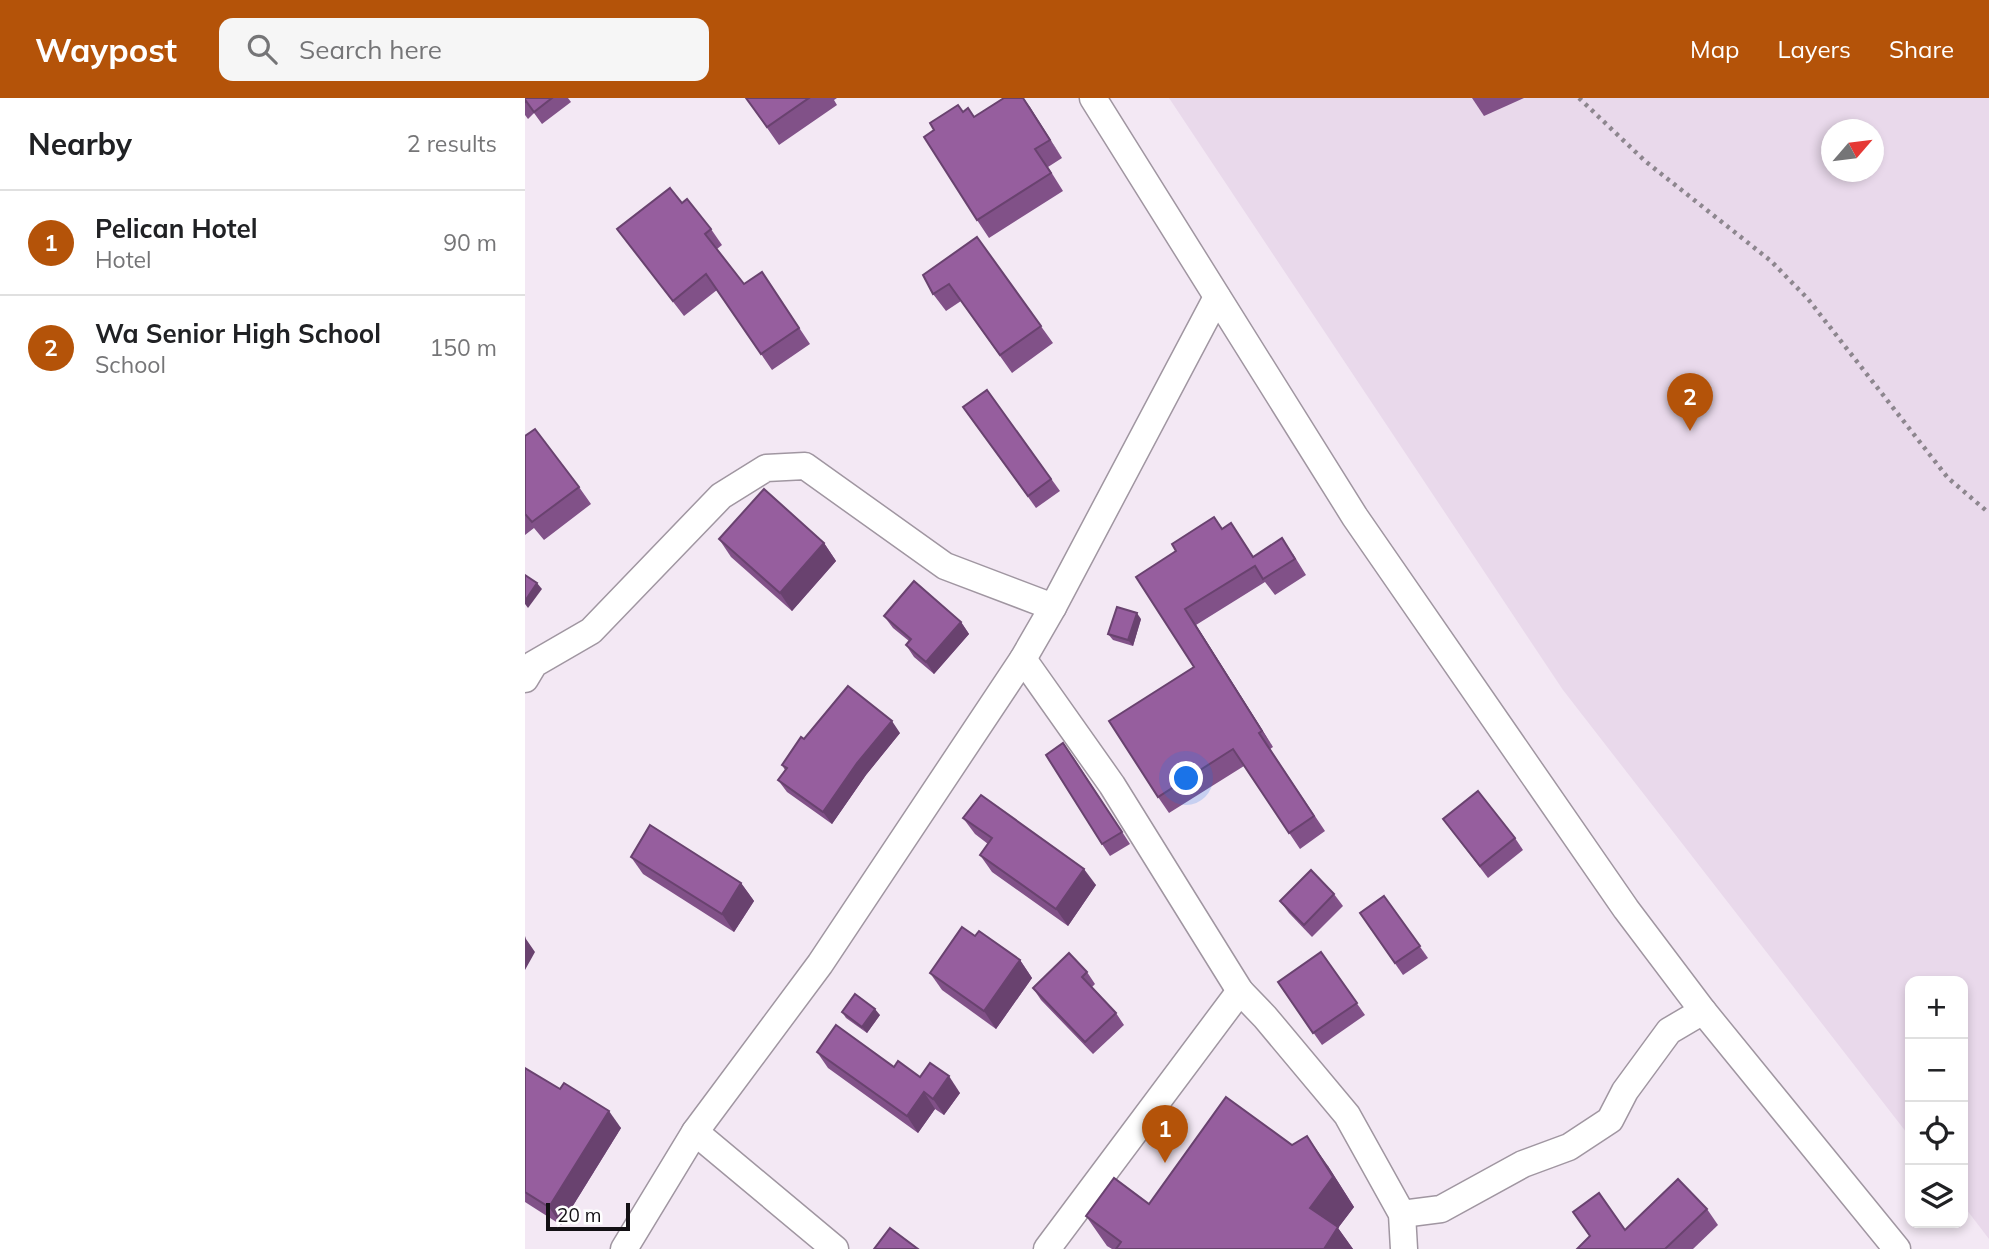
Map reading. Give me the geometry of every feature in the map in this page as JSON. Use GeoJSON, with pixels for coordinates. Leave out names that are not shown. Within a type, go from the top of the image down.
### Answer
{"type":"FeatureCollection","features":[{"type":"Feature","properties":{"kind":"street"},"geometry":{"type":"LineString","coordinates":[[1093,98],[1355,517],[1626,909],[1703,1012],[1898,1249]]}},
{"type":"Feature","properties":{"kind":"street"},"geometry":{"type":"LineString","coordinates":[[624,1249],[695,1132],[820,964],[1023,659],[1217,297]]}},
{"type":"Feature","properties":{"kind":"street"},"geometry":{"type":"LineString","coordinates":[[525,679],[534,664],[591,631],[721,496],[765,468],[805,466],[945,566],[1053,607]]}},
{"type":"Feature","properties":{"kind":"street"},"geometry":{"type":"LineString","coordinates":[[1023,659],[1112,785],[1240,990],[1347,1115],[1402,1214],[1404,1249]]}},
{"type":"Feature","properties":{"kind":"street"},"geometry":{"type":"LineString","coordinates":[[1047,1249],[1240,990]]}},
{"type":"Feature","properties":{"kind":"street"},"geometry":{"type":"LineString","coordinates":[[1402,1214],[1441,1209],[1523,1164],[1569,1147],[1610,1119],[1625,1091],[1669,1031],[1703,1012]]}},
{"type":"Feature","properties":{"kind":"street"},"geometry":{"type":"LineString","coordinates":[[695,1132],[835,1249]]}},
{"type":"Feature","properties":{"kind":"path"},"geometry":{"type":"LineString","coordinates":[[1579,98],[1645,161],[1771,261],[1808,299],[1948,478],[1989,513]]}},
{"type":"Feature","properties":{"kind":"shaded area"},"geometry":{"type":"Polygon","coordinates":[[[1169,98],[1989,98],[1989,1239],[1968,1212],[1968,976],[1905,976],[1905,1131],[1563,690],[1169,98]]]}},
{"type":"Feature","properties":{"kind":"building"},"geometry":{"type":"Polygon","coordinates":[[[525,98],[552,98],[534,112],[525,102],[525,98]]]}},
{"type":"Feature","properties":{"kind":"building"},"geometry":{"type":"Polygon","coordinates":[[[746,98],[809,98],[767,127],[746,98]]]}},
{"type":"Feature","properties":{"kind":"building"},"geometry":{"type":"Polygon","coordinates":[[[1004,98],[1023,98],[1050,140],[1035,149],[1051,173],[977,220],[924,137],[934,130],[930,123],[958,105],[963,112],[968,108],[974,117],[1004,98]]]}},
{"type":"Feature","properties":{"kind":"building"},"geometry":{"type":"Polygon","coordinates":[[[670,188],[682,203],[687,199],[711,229],[705,234],[744,284],[762,272],[799,328],[761,354],[706,274],[673,301],[617,229],[670,188]]]}},
{"type":"Feature","properties":{"kind":"building"},"geometry":{"type":"Polygon","coordinates":[[[977,237],[1041,326],[1000,355],[949,284],[933,294],[923,275],[977,237]]]}},
{"type":"Feature","properties":{"kind":"building"},"geometry":{"type":"Polygon","coordinates":[[[987,390],[1051,479],[1028,496],[963,407],[987,390]]]}},
{"type":"Feature","properties":{"kind":"building"},"geometry":{"type":"Polygon","coordinates":[[[535,429],[579,487],[532,522],[525,514],[525,436],[535,429]]]}},
{"type":"Feature","properties":{"kind":"building"},"geometry":{"type":"Polygon","coordinates":[[[764,489],[824,543],[780,593],[719,539],[764,489]]]}},
{"type":"Feature","properties":{"kind":"building"},"geometry":{"type":"Polygon","coordinates":[[[1214,517],[1222,529],[1231,523],[1253,557],[1282,538],[1295,559],[1263,579],[1255,566],[1185,609],[1262,731],[1259,733],[1314,816],[1289,833],[1233,749],[1158,797],[1109,721],[1194,667],[1136,577],[1176,551],[1172,544],[1214,517]]]}},
{"type":"Feature","properties":{"kind":"building"},"geometry":{"type":"Polygon","coordinates":[[[525,575],[537,583],[525,601],[525,575]]]}},
{"type":"Feature","properties":{"kind":"building"},"geometry":{"type":"Polygon","coordinates":[[[914,581],[961,622],[926,662],[906,645],[911,639],[884,616],[914,581]]]}},
{"type":"Feature","properties":{"kind":"building"},"geometry":{"type":"Polygon","coordinates":[[[1117,607],[1137,613],[1128,640],[1108,634],[1117,607]]]}},
{"type":"Feature","properties":{"kind":"building"},"geometry":{"type":"Polygon","coordinates":[[[848,686],[892,721],[857,763],[823,812],[778,780],[787,768],[782,765],[801,737],[804,739],[848,686]]]}},
{"type":"Feature","properties":{"kind":"building"},"geometry":{"type":"Polygon","coordinates":[[[1063,743],[1122,832],[1102,844],[1046,755],[1063,743]]]}},
{"type":"Feature","properties":{"kind":"building"},"geometry":{"type":"Polygon","coordinates":[[[1478,791],[1515,838],[1480,866],[1443,819],[1478,791]]]}},
{"type":"Feature","properties":{"kind":"building"},"geometry":{"type":"Polygon","coordinates":[[[981,795],[1084,869],[1056,909],[980,855],[992,838],[963,818],[981,795]]]}},
{"type":"Feature","properties":{"kind":"building"},"geometry":{"type":"Polygon","coordinates":[[[650,825],[741,883],[722,914],[631,857],[650,825]]]}},
{"type":"Feature","properties":{"kind":"building"},"geometry":{"type":"Polygon","coordinates":[[[1311,870],[1334,894],[1304,925],[1280,901],[1311,870]]]}},
{"type":"Feature","properties":{"kind":"building"},"geometry":{"type":"Polygon","coordinates":[[[1384,896],[1420,946],[1395,963],[1360,913],[1384,896]]]}},
{"type":"Feature","properties":{"kind":"building"},"geometry":{"type":"Polygon","coordinates":[[[962,927],[975,936],[979,931],[1020,960],[984,1011],[930,973],[962,927]]]}},
{"type":"Feature","properties":{"kind":"building"},"geometry":{"type":"Polygon","coordinates":[[[1321,952],[1357,1003],[1313,1033],[1278,982],[1321,952]]]}},
{"type":"Feature","properties":{"kind":"building"},"geometry":{"type":"Polygon","coordinates":[[[1069,953],[1087,972],[1082,977],[1116,1013],[1085,1042],[1033,988],[1069,953]]]}},
{"type":"Feature","properties":{"kind":"building"},"geometry":{"type":"Polygon","coordinates":[[[855,994],[875,1009],[862,1027],[842,1012],[855,994]]]}},
{"type":"Feature","properties":{"kind":"building"},"geometry":{"type":"Polygon","coordinates":[[[836,1025],[894,1067],[898,1061],[920,1077],[930,1063],[949,1076],[933,1099],[924,1092],[907,1116],[817,1052],[836,1025]]]}},
{"type":"Feature","properties":{"kind":"building"},"geometry":{"type":"Polygon","coordinates":[[[525,1068],[560,1089],[564,1083],[609,1111],[549,1207],[525,1192],[525,1068]]]}},
{"type":"Feature","properties":{"kind":"building"},"geometry":{"type":"Polygon","coordinates":[[[1226,1097],[1292,1145],[1307,1136],[1333,1177],[1310,1208],[1338,1227],[1324,1249],[1116,1249],[1121,1242],[1086,1216],[1114,1178],[1149,1204],[1226,1097]]]}},
{"type":"Feature","properties":{"kind":"building"},"geometry":{"type":"Polygon","coordinates":[[[1678,1179],[1707,1209],[1665,1249],[1577,1249],[1590,1236],[1573,1212],[1599,1193],[1625,1230],[1678,1179]]]}},
{"type":"Feature","properties":{"kind":"building"},"geometry":{"type":"Polygon","coordinates":[[[890,1228],[918,1249],[874,1249],[890,1228]]]}},
{"type":"Feature","properties":{"kind":"place","name":"Wa Senior High School"},"geometry":{"type":"Point","coordinates":[1690,431]}},
{"type":"Feature","properties":{"kind":"place","name":"Pelican Hotel"},"geometry":{"type":"Point","coordinates":[1165,1163]}}]}
